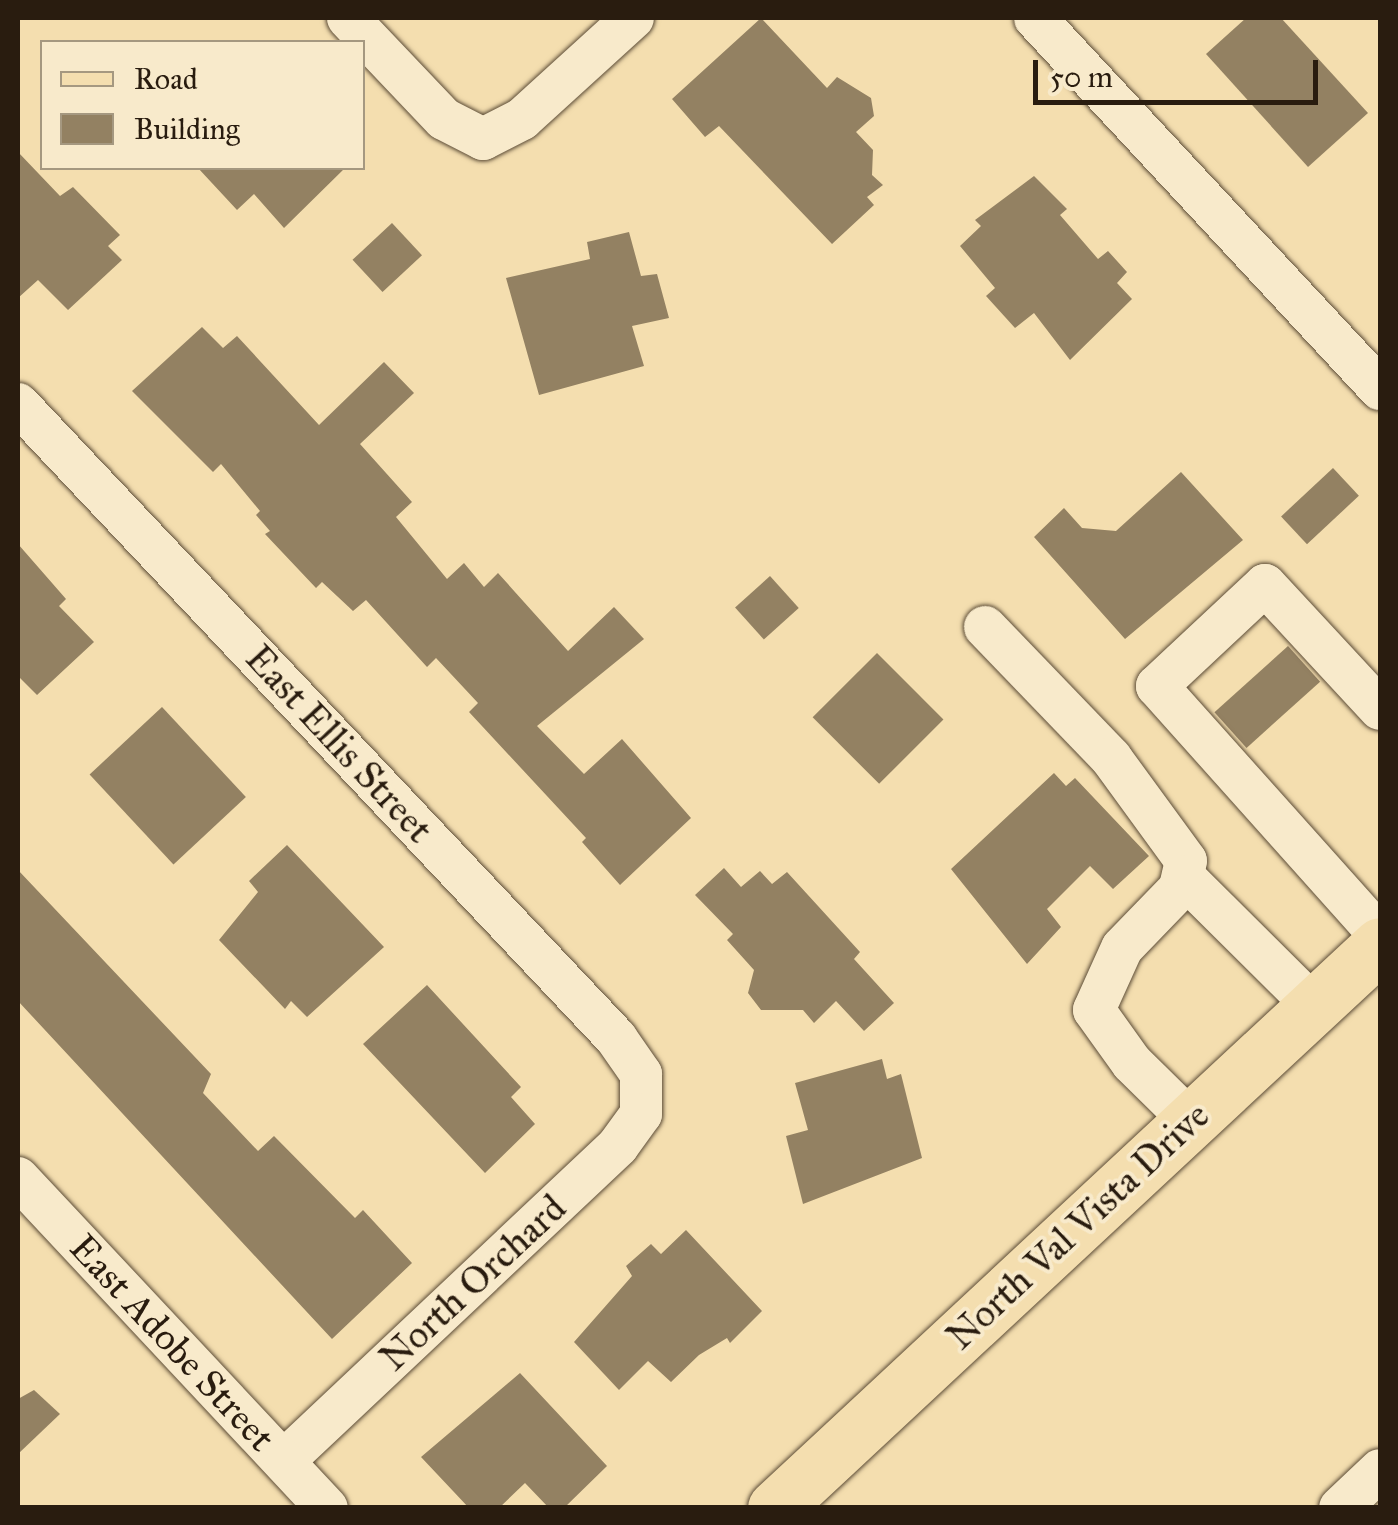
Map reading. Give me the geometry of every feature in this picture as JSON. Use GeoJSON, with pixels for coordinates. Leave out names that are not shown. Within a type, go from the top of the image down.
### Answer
{"type":"FeatureCollection","features":[{"type":"Feature","properties":{"kind":"main road","name":"North Val Vista Drive"},"geometry":{"type":"LineString","coordinates":[[774,1508],[1380,944]]}},
{"type":"Feature","properties":{"kind":"street"},"geometry":{"type":"LineString","coordinates":[[348,18],[444,118],[483,139],[522,119],[633,18]]}},
{"type":"Feature","properties":{"kind":"street"},"geometry":{"type":"LineString","coordinates":[[1035,18],[1380,390]]}},
{"type":"Feature","properties":{"kind":"street","name":"East Ellis Street"},"geometry":{"type":"LineString","coordinates":[[18,404],[616,1038],[641,1074],[646,1094]]}},
{"type":"Feature","properties":{"kind":"street"},"geometry":{"type":"LineString","coordinates":[[1380,708],[1265,585],[1158,686],[1380,934]]}},
{"type":"Feature","properties":{"kind":"street"},"geometry":{"type":"LineString","coordinates":[[986,627],[1111,758],[1186,861],[1180,888],[1122,948],[1094,1010],[1132,1063],[1191,1121]]}},
{"type":"Feature","properties":{"kind":"street"},"geometry":{"type":"LineString","coordinates":[[1183,876],[1314,1006]]}},
{"type":"Feature","properties":{"kind":"street","name":"North Orchard"},"geometry":{"type":"LineString","coordinates":[[284,1461],[618,1146],[641,1114],[646,1094]]}},
{"type":"Feature","properties":{"kind":"street","name":"East Adobe Street"},"geometry":{"type":"LineString","coordinates":[[18,1178],[327,1508]]}},
{"type":"Feature","properties":{"kind":"street"},"geometry":{"type":"LineString","coordinates":[[1340,1508],[1380,1470]]}},
{"type":"Feature","properties":{"kind":"building"},"geometry":{"type":"Polygon","coordinates":[[[761,18],[827,88],[837,77],[871,98],[874,116],[856,132],[873,150],[872,175],[883,185],[867,197],[874,205],[832,244],[719,126],[705,137],[672,99],[761,18]]]}},
{"type":"Feature","properties":{"kind":"building"},"geometry":{"type":"Polygon","coordinates":[[[1246,18],[1281,18],[1368,113],[1308,167],[1206,54],[1246,18]]]}},
{"type":"Feature","properties":{"kind":"building"},"geometry":{"type":"Polygon","coordinates":[[[18,152],[60,196],[73,187],[120,235],[108,246],[122,260],[68,310],[38,280],[18,298],[18,152]]]}},
{"type":"Feature","properties":{"kind":"building"},"geometry":{"type":"Polygon","coordinates":[[[200,170],[343,170],[284,228],[254,194],[237,210],[200,170]]]}},
{"type":"Feature","properties":{"kind":"building"},"geometry":{"type":"Polygon","coordinates":[[[1034,176],[1067,209],[1060,215],[1098,259],[1108,251],[1127,272],[1117,283],[1132,299],[1070,360],[1034,313],[1015,328],[986,296],[995,288],[960,246],[981,226],[975,220],[1034,176]]]}},
{"type":"Feature","properties":{"kind":"building"},"geometry":{"type":"Polygon","coordinates":[[[392,223],[422,255],[383,292],[353,260],[392,223]]]}},
{"type":"Feature","properties":{"kind":"building"},"geometry":{"type":"Polygon","coordinates":[[[629,232],[641,276],[657,274],[669,318],[632,326],[644,366],[539,395],[506,278],[590,259],[587,242],[629,232]]]}},
{"type":"Feature","properties":{"kind":"building"},"geometry":{"type":"Polygon","coordinates":[[[202,327],[223,348],[237,336],[319,425],[384,362],[414,393],[360,444],[412,502],[396,517],[447,579],[464,563],[484,587],[498,573],[568,651],[614,607],[644,639],[537,726],[584,774],[622,739],[691,818],[620,885],[582,842],[586,838],[469,712],[478,703],[436,658],[427,667],[366,600],[353,611],[322,582],[316,588],[265,534],[270,531],[256,515],[260,511],[221,464],[213,472],[132,391],[202,327]]]}},
{"type":"Feature","properties":{"kind":"building"},"geometry":{"type":"Polygon","coordinates":[[[1333,468],[1359,496],[1307,544],[1281,516],[1333,468]]]}},
{"type":"Feature","properties":{"kind":"building"},"geometry":{"type":"Polygon","coordinates":[[[1181,472],[1243,540],[1125,639],[1034,537],[1064,508],[1082,528],[1116,531],[1181,472]]]}},
{"type":"Feature","properties":{"kind":"building"},"geometry":{"type":"Polygon","coordinates":[[[18,544],[66,599],[59,606],[94,642],[37,695],[18,676],[18,544]]]}},
{"type":"Feature","properties":{"kind":"building"},"geometry":{"type":"Polygon","coordinates":[[[770,576],[799,608],[764,639],[735,607],[770,576]]]}},
{"type":"Feature","properties":{"kind":"building"},"geometry":{"type":"Polygon","coordinates":[[[1288,646],[1320,682],[1247,748],[1214,712],[1288,646]]]}},
{"type":"Feature","properties":{"kind":"building"},"geometry":{"type":"Polygon","coordinates":[[[877,653],[943,719],[879,784],[813,717],[877,653]]]}},
{"type":"Feature","properties":{"kind":"building"},"geometry":{"type":"Polygon","coordinates":[[[162,707],[246,797],[173,864],[90,775],[162,707]]]}},
{"type":"Feature","properties":{"kind":"building"},"geometry":{"type":"Polygon","coordinates":[[[1054,773],[1066,786],[1075,778],[1149,856],[1113,889],[1090,866],[1047,909],[1061,927],[1027,964],[951,869],[1054,773]]]}},
{"type":"Feature","properties":{"kind":"building"},"geometry":{"type":"Polygon","coordinates":[[[287,845],[384,947],[307,1017],[291,1001],[285,1009],[219,940],[258,892],[249,881],[287,845]]]}},
{"type":"Feature","properties":{"kind":"building"},"geometry":{"type":"Polygon","coordinates":[[[724,868],[741,887],[760,871],[772,884],[787,872],[860,952],[854,959],[894,1003],[864,1031],[836,1001],[814,1023],[803,1010],[761,1010],[748,993],[754,970],[727,940],[733,934],[695,895],[724,868]]]}},
{"type":"Feature","properties":{"kind":"building"},"geometry":{"type":"Polygon","coordinates":[[[18,870],[211,1074],[203,1093],[258,1151],[274,1136],[355,1218],[363,1210],[412,1263],[332,1339],[18,1001],[18,870]]]}},
{"type":"Feature","properties":{"kind":"building"},"geometry":{"type":"Polygon","coordinates":[[[427,985],[521,1087],[511,1097],[535,1124],[485,1173],[363,1044],[427,985]]]}},
{"type":"Feature","properties":{"kind":"building"},"geometry":{"type":"Polygon","coordinates":[[[882,1059],[887,1079],[901,1074],[922,1158],[803,1204],[786,1136],[808,1130],[795,1083],[882,1059]]]}},
{"type":"Feature","properties":{"kind":"building"},"geometry":{"type":"Polygon","coordinates":[[[686,1230],[762,1311],[730,1343],[727,1338],[699,1355],[671,1382],[648,1361],[619,1390],[574,1342],[632,1276],[626,1266],[651,1244],[661,1254],[686,1230]]]}},
{"type":"Feature","properties":{"kind":"building"},"geometry":{"type":"Polygon","coordinates":[[[520,1373],[607,1466],[564,1508],[549,1508],[525,1483],[499,1508],[469,1508],[421,1457],[520,1373]]]}},
{"type":"Feature","properties":{"kind":"building"},"geometry":{"type":"Polygon","coordinates":[[[34,1390],[60,1414],[18,1454],[18,1399],[34,1390]]]}}]}
